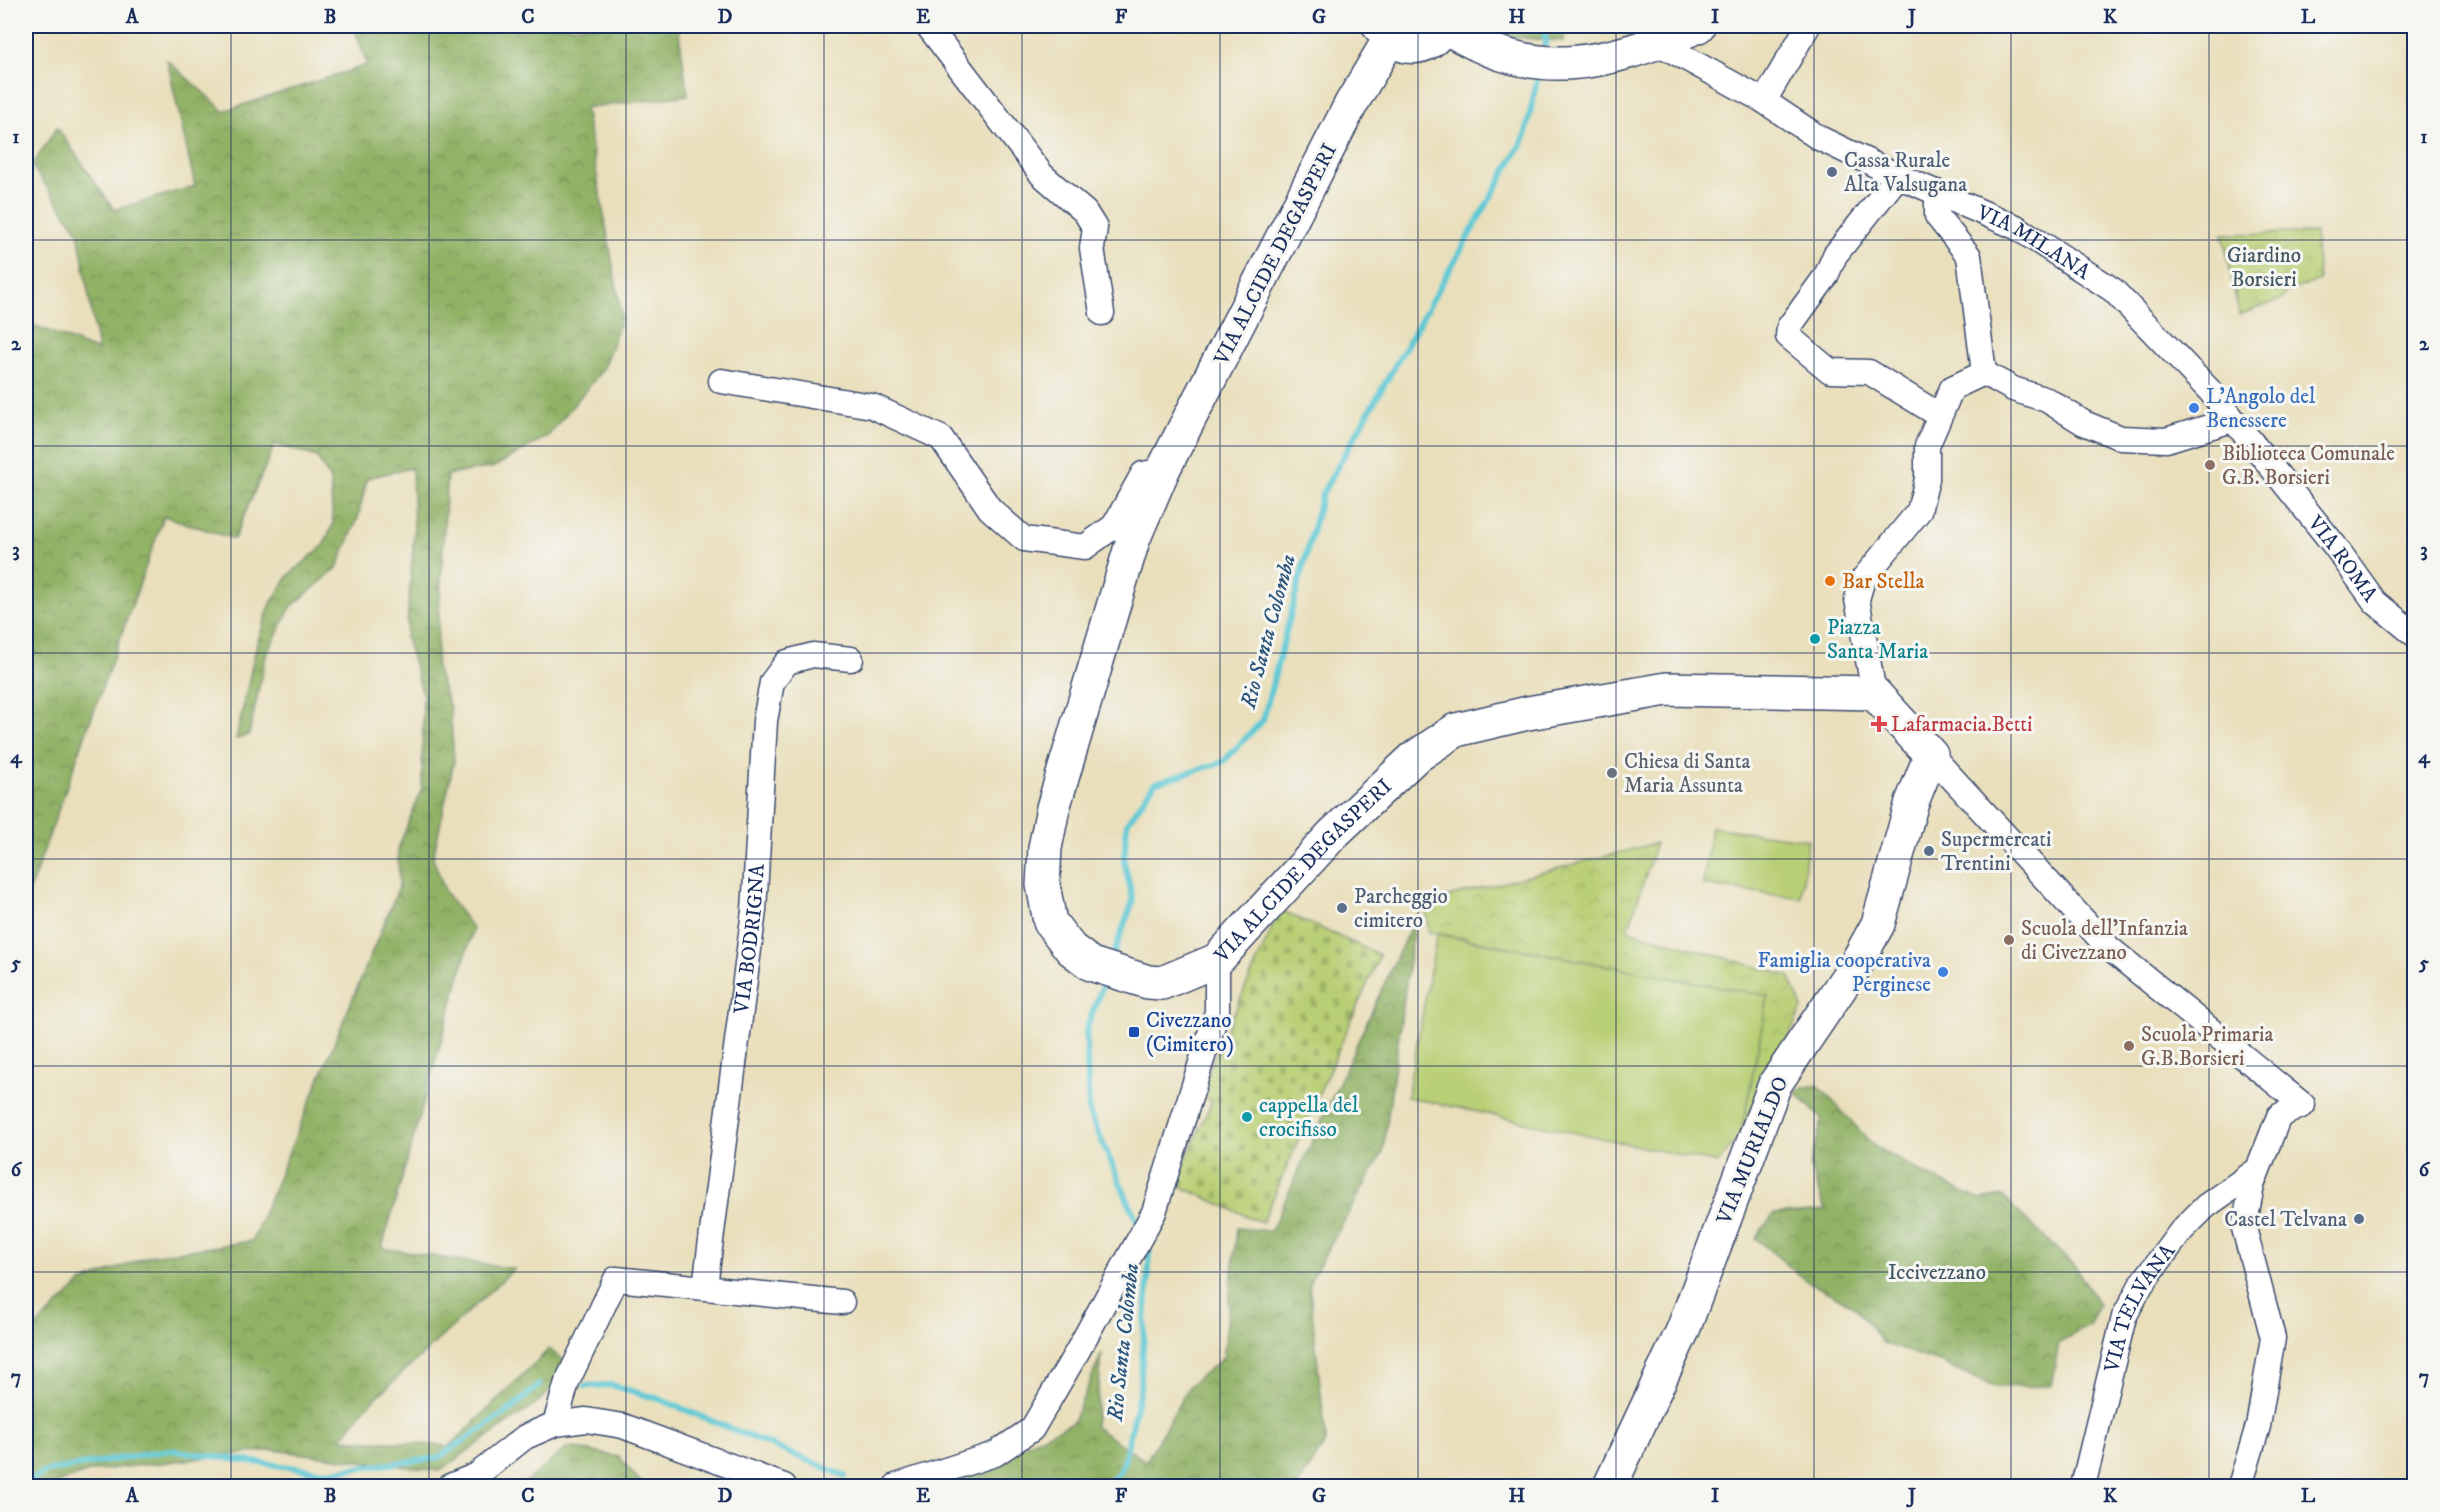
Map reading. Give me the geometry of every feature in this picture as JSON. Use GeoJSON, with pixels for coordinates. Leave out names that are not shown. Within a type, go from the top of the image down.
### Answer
{"type":"FeatureCollection","features":[{"type":"Feature","properties":{"kind":"street"},"geometry":{"type":"LineString","coordinates":[[928,26],[1042,175],[1085,212],[1095,228],[1092,248],[1102,313]]}},
{"type":"Feature","properties":{"kind":"street","name":"VIA ALCIDE DEGASPERI"},"geometry":{"type":"LineString","coordinates":[[1698,26],[1615,58],[1557,64],[1500,54],[1452,31],[1420,46],[1404,46],[1384,32],[1351,104],[1163,470],[1133,540],[1053,808],[1045,848],[1043,885],[1050,922],[1071,949],[1099,968],[1148,982],[1162,983],[1217,960],[1333,834],[1414,758],[1456,730],[1528,713],[1668,689],[1874,693]]}},
{"type":"Feature","properties":{"kind":"street"},"geometry":{"type":"LineString","coordinates":[[1764,101],[1808,26]]}},
{"type":"Feature","properties":{"kind":"street","name":"VIA MILANA"},"geometry":{"type":"LineString","coordinates":[[1658,43],[1764,101],[1819,138],[1898,176],[2016,227],[2113,290],[2176,353],[2232,420]]}},
{"type":"Feature","properties":{"kind":"street"},"geometry":{"type":"LineString","coordinates":[[1898,176],[1835,255],[1826,276],[1789,327],[1788,336],[1830,371],[1869,372],[1939,415]]}},
{"type":"Feature","properties":{"kind":"street"},"geometry":{"type":"LineString","coordinates":[[1937,192],[1936,216],[1969,256],[1984,374]]}},
{"type":"Feature","properties":{"kind":"street"},"geometry":{"type":"LineString","coordinates":[[1984,374],[1952,388],[1927,446],[1927,479],[1919,511],[1863,579],[1857,599],[1874,693],[2109,948],[2303,1105],[2279,1116],[2257,1170],[2244,1228],[2273,1338],[2258,1426],[2240,1486]]}},
{"type":"Feature","properties":{"kind":"street"},"geometry":{"type":"LineString","coordinates":[[1984,374],[2013,389],[2047,400],[2084,423],[2121,438],[2166,440],[2232,420]]}},
{"type":"Feature","properties":{"kind":"street"},"geometry":{"type":"LineString","coordinates":[[721,381],[872,406],[941,438],[990,508],[1024,539],[1085,547],[1114,526],[1143,474],[1163,470]]}},
{"type":"Feature","properties":{"kind":"street","name":"VIA ROMA"},"geometry":{"type":"LineString","coordinates":[[2232,420],[2335,546],[2375,602],[2415,634]]}},
{"type":"Feature","properties":{"kind":"street","name":"VIA BODRIGNA"},"geometry":{"type":"LineString","coordinates":[[705,1286],[754,911],[765,721],[772,682],[787,662],[813,655],[851,659]]}},
{"type":"Feature","properties":{"kind":"street","name":"VIA MURIALDO"},"geometry":{"type":"LineString","coordinates":[[1610,1486],[1683,1330],[1775,1084],[1855,966],[1878,924],[1912,802],[1931,755]]}},
{"type":"Feature","properties":{"kind":"street"},"geometry":{"type":"LineString","coordinates":[[896,1486],[994,1454],[1032,1429],[1154,1212],[1217,1012],[1217,960]]}},
{"type":"Feature","properties":{"kind":"street","name":"VIA TELVANA"},"geometry":{"type":"LineString","coordinates":[[2083,1486],[2124,1317],[2141,1285],[2182,1230],[2206,1206],[2257,1170]]}},
{"type":"Feature","properties":{"kind":"street"},"geometry":{"type":"LineString","coordinates":[[555,1424],[567,1382],[616,1279],[705,1286],[842,1302]]}},
{"type":"Feature","properties":{"kind":"street"},"geometry":{"type":"LineString","coordinates":[[450,1486],[477,1475],[525,1437],[555,1424],[586,1420],[623,1426],[784,1486]]}},
{"type":"Feature","properties":{"kind":"green space"},"geometry":{"type":"Polygon","coordinates":[[[354,26],[678,26],[688,95],[585,108],[622,317],[603,369],[548,436],[494,467],[447,475],[436,668],[450,708],[454,761],[433,858],[446,893],[473,929],[382,1248],[514,1269],[363,1410],[342,1439],[450,1446],[549,1349],[573,1368],[537,1403],[439,1471],[273,1450],[91,1471],[48,1486],[26,1486],[26,1336],[81,1283],[149,1256],[252,1241],[399,887],[398,849],[422,788],[423,695],[406,638],[414,535],[412,468],[367,478],[358,518],[337,568],[291,607],[266,655],[249,735],[236,739],[257,643],[271,603],[289,575],[323,546],[333,524],[330,479],[317,457],[275,444],[234,539],[164,516],[26,900],[26,322],[98,351],[78,231],[32,166],[57,127],[114,210],[195,186],[167,60],[224,111],[367,65],[354,26]]]}},
{"type":"Feature","properties":{"kind":"green space"},"geometry":{"type":"Polygon","coordinates":[[[1499,26],[1567,26],[1563,41],[1508,37],[1499,26]]]}},
{"type":"Feature","properties":{"kind":"green space","name":"Giardino Borsieri"},"geometry":{"type":"Polygon","coordinates":[[[2315,233],[2319,281],[2287,291],[2283,299],[2239,315],[2223,234],[2315,233]]]}},
{"type":"Feature","properties":{"kind":"green space"},"geometry":{"type":"Polygon","coordinates":[[[1711,827],[1808,840],[1801,898],[1703,885],[1711,827]]]}},
{"type":"Feature","properties":{"kind":"green space"},"geometry":{"type":"Polygon","coordinates":[[[1656,843],[1628,930],[1789,976],[1802,1008],[1741,1134],[1768,996],[1429,932],[1424,903],[1656,843]]]}},
{"type":"Feature","properties":{"kind":"green space"},"geometry":{"type":"Polygon","coordinates":[[[1280,910],[1380,955],[1262,1223],[1175,1184],[1212,1101],[1198,1094],[1280,910]]]}},
{"type":"Feature","properties":{"kind":"green space"},"geometry":{"type":"Polygon","coordinates":[[[1415,917],[1383,1152],[1309,1283],[1326,1441],[1298,1486],[940,1486],[1073,1422],[1102,1353],[1095,1427],[1146,1461],[1190,1385],[1223,1358],[1237,1228],[1271,1231],[1415,917]]]}},
{"type":"Feature","properties":{"kind":"green space"},"geometry":{"type":"Polygon","coordinates":[[[1437,934],[1768,996],[1741,1134],[1718,1163],[1407,1097],[1437,934]]]}},
{"type":"Feature","properties":{"kind":"green space","name":"Iccivezzano"},"geometry":{"type":"Polygon","coordinates":[[[1817,1084],[1874,1146],[1980,1200],[2002,1196],[2076,1268],[2099,1304],[2089,1326],[2059,1342],[2051,1386],[1994,1387],[1945,1364],[1883,1343],[1855,1307],[1807,1281],[1755,1238],[1774,1214],[1825,1210],[1810,1167],[1822,1119],[1794,1091],[1817,1084]]]}},
{"type":"Feature","properties":{"kind":"green space"},"geometry":{"type":"Polygon","coordinates":[[[568,1447],[619,1457],[644,1486],[521,1486],[568,1447]]]}},
{"type":"Feature","properties":{"kind":"waterway","name":"Rio Santa Colomba"},"geometry":{"type":"LineString","coordinates":[[1543,26],[1546,40],[1543,52]]}},
{"type":"Feature","properties":{"kind":"waterway","name":"Rio Santa Colomba"},"geometry":{"type":"LineString","coordinates":[[1111,961],[1133,901],[1124,861],[1127,823],[1155,783],[1223,762],[1263,720],[1322,494],[1525,137],[1539,71]]}},
{"type":"Feature","properties":{"kind":"waterway","name":"Rio Santa Colomba"},"geometry":{"type":"LineString","coordinates":[[1105,979],[1086,1030],[1089,1112],[1139,1226]]}},
{"type":"Feature","properties":{"kind":"waterway","name":"Rio Santa Colomba"},"geometry":{"type":"LineString","coordinates":[[1108,1486],[1123,1466],[1140,1389],[1150,1252],[1145,1240]]}},
{"type":"Feature","properties":{"kind":"waterway"},"geometry":{"type":"LineString","coordinates":[[26,1483],[47,1471],[170,1450],[325,1472],[438,1458],[511,1409],[539,1385]]}},
{"type":"Feature","properties":{"kind":"waterway"},"geometry":{"type":"LineString","coordinates":[[585,1386],[611,1385],[659,1399],[845,1476]]}},
{"type":"Feature","properties":{"kind":"place","name":"Cassa Rurale Alta Valsugana"},"geometry":{"type":"Point","coordinates":[1832,172]}},
{"type":"Feature","properties":{"kind":"place","name":"L'Angolo del Benessere"},"geometry":{"type":"Point","coordinates":[2194,408]}},
{"type":"Feature","properties":{"kind":"place","name":"Biblioteca Comunale G.B. Borsieri"},"geometry":{"type":"Point","coordinates":[2210,465]}},
{"type":"Feature","properties":{"kind":"place","name":"Bar Stella"},"geometry":{"type":"Point","coordinates":[1830,581]}},
{"type":"Feature","properties":{"kind":"place","name":"Piazza Santa Maria"},"geometry":{"type":"Point","coordinates":[1815,639]}},
{"type":"Feature","properties":{"kind":"place","name":"Lafarmacia.Betti"},"geometry":{"type":"Point","coordinates":[1879,724]}},
{"type":"Feature","properties":{"kind":"place","name":"Chiesa di Santa Maria Assunta"},"geometry":{"type":"Point","coordinates":[1612,773]}},
{"type":"Feature","properties":{"kind":"place","name":"Supermercati Trentini"},"geometry":{"type":"Point","coordinates":[1929,851]}},
{"type":"Feature","properties":{"kind":"place","name":"Parcheggio cimitero"},"geometry":{"type":"Point","coordinates":[1342,908]}},
{"type":"Feature","properties":{"kind":"place","name":"Scuola dell'Infanzia di Civezzano"},"geometry":{"type":"Point","coordinates":[2009,940]}},
{"type":"Feature","properties":{"kind":"place","name":"Famiglia cooperativa Perginese"},"geometry":{"type":"Point","coordinates":[1943,972]}},
{"type":"Feature","properties":{"kind":"place","name":"Civezzano (Cimitero)"},"geometry":{"type":"Point","coordinates":[1134,1032]}},
{"type":"Feature","properties":{"kind":"place","name":"Scuola Primaria G.B.Borsieri"},"geometry":{"type":"Point","coordinates":[2129,1046]}},
{"type":"Feature","properties":{"kind":"place","name":"cappella del crocifisso"},"geometry":{"type":"Point","coordinates":[1247,1117]}},
{"type":"Feature","properties":{"kind":"place","name":"Castel Telvana"},"geometry":{"type":"Point","coordinates":[2359,1219]}}]}
